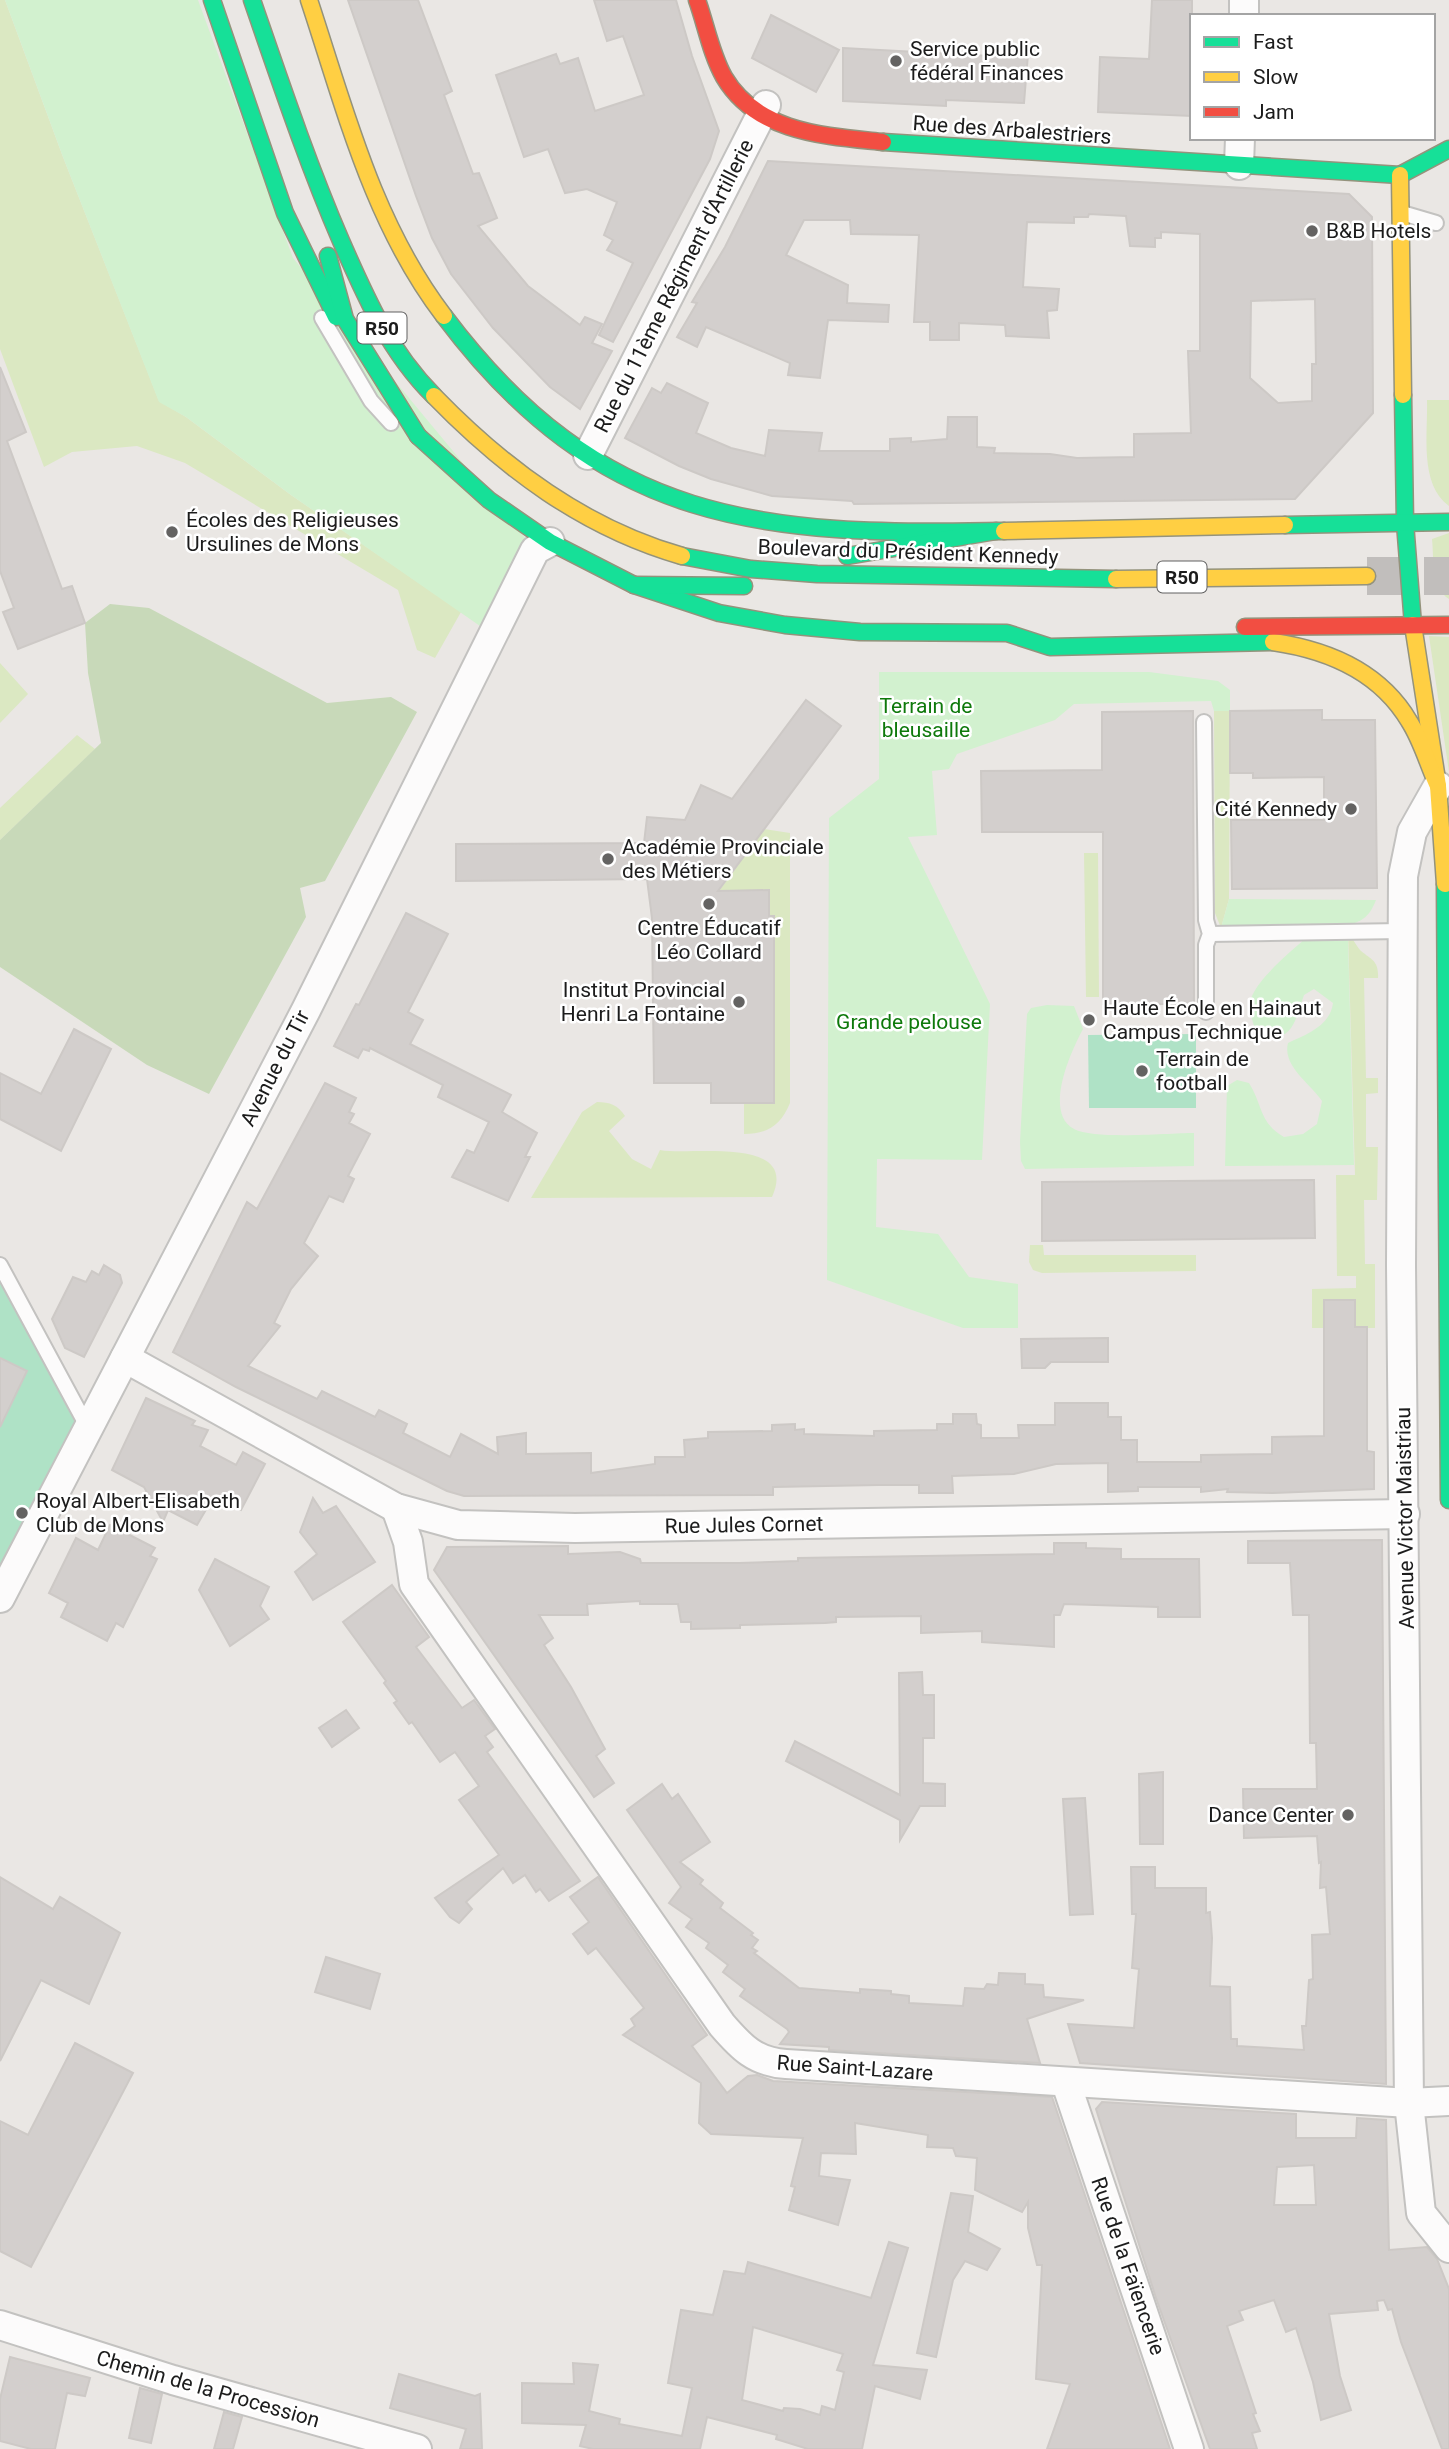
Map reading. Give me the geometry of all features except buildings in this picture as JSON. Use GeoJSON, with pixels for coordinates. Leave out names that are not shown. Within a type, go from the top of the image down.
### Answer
{"type":"FeatureCollection","features":[{"type":"Feature","properties":{"kind":"main road"},"geometry":{"type":"LineString","coordinates":[[212,0],[285,213],[362,368],[418,436],[542,546],[634,585],[719,613],[785,625],[860,632],[1007,633],[1449,625]]}},
{"type":"Feature","properties":{"kind":"main road","name":"Boulevard du Président Kennedy"},"geometry":{"type":"LineString","coordinates":[[252,0],[322,198],[377,320],[412,370],[463,426],[504,462],[562,500],[653,547],[713,562],[791,573],[998,579],[1367,576]]}},
{"type":"Feature","properties":{"kind":"main road","name":"Boulevard du Président Kennedy"},"geometry":{"type":"LineString","coordinates":[[309,0],[374,194],[421,285],[502,388],[546,428],[588,455],[656,491],[720,514],[851,531],[996,531],[1449,522]]}},
{"type":"Feature","properties":{"kind":"main road","name":"Rue des Arbalestriers"},"geometry":{"type":"LineString","coordinates":[[697,0],[724,77],[738,97],[805,132],[883,142],[1239,152],[1400,175]]}},
{"type":"Feature","properties":{"kind":"main road"},"geometry":{"type":"LineString","coordinates":[[1449,149],[1400,175],[1405,523],[1413,625],[1438,786],[1445,876],[1449,1500]]}},
{"type":"Feature","properties":{"kind":"main road"},"geometry":{"type":"LineString","coordinates":[[322,198],[329,270],[345,319],[418,436]]}},
{"type":"Feature","properties":{"kind":"main road"},"geometry":{"type":"LineString","coordinates":[[562,500],[644,529],[681,537]]}},
{"type":"Feature","properties":{"kind":"main road"},"geometry":{"type":"LineString","coordinates":[[831,556],[894,550],[996,531]]}},
{"type":"Feature","properties":{"kind":"main road"},"geometry":{"type":"LineString","coordinates":[[634,585],[921,588],[998,579]]}},
{"type":"Feature","properties":{"kind":"main road"},"geometry":{"type":"LineString","coordinates":[[1007,633],[1049,646],[1271,642],[1303,646],[1332,656],[1374,679],[1405,714],[1438,786]]}},
{"type":"Feature","properties":{"kind":"street","name":"Rue du 11ème Régiment d'Artillerie"},"geometry":{"type":"LineString","coordinates":[[588,455],[763,111]]}},
{"type":"Feature","properties":{"kind":"street","name":"Avenue du Tir"},"geometry":{"type":"LineString","coordinates":[[0,1598],[306,1010],[542,546]]}},
{"type":"Feature","properties":{"kind":"street","name":"Avenue Victor Maistriau"},"geometry":{"type":"LineString","coordinates":[[1438,786],[1412,832],[1406,853],[1402,931],[1401,1265],[1409,2103],[1421,2213],[1449,2248]]}},
{"type":"Feature","properties":{"kind":"street","name":"Rue Jules Cornet"},"geometry":{"type":"LineString","coordinates":[[125,1358],[397,1508],[458,1525],[575,1528],[1405,1514]]}},
{"type":"Feature","properties":{"kind":"street","name":"Rue Saint-Lazare"},"geometry":{"type":"LineString","coordinates":[[397,1508],[408,1542],[414,1584],[722,2025],[744,2051],[768,2063],[1409,2103],[1449,2101]]}},
{"type":"Feature","properties":{"kind":"street","name":"Rue de la Faïencerie"},"geometry":{"type":"LineString","coordinates":[[1066,2083],[1189,2449]]}},
{"type":"Feature","properties":{"kind":"street","name":"Chemin de la Procession"},"geometry":{"type":"LineString","coordinates":[[0,2325],[173,2380],[418,2449]]}},
{"type":"Feature","properties":{"kind":"lane"},"geometry":{"type":"LineString","coordinates":[[198,0],[293,258],[354,374],[371,401],[431,468],[481,510],[601,584],[703,622],[780,640],[949,648],[1049,646]]}},
{"type":"Feature","properties":{"kind":"lane"},"geometry":{"type":"LineString","coordinates":[[1400,213],[1436,223]]}},
{"type":"Feature","properties":{"kind":"lane"},"geometry":{"type":"LineString","coordinates":[[601,584],[634,585]]}},
{"type":"Feature","properties":{"kind":"lane"},"geometry":{"type":"LineString","coordinates":[[949,648],[1007,633]]}},
{"type":"Feature","properties":{"kind":"lane"},"geometry":{"type":"LineString","coordinates":[[1204,722],[1206,920],[1210,934],[1206,945],[1206,1012]]}},
{"type":"Feature","properties":{"kind":"lane"},"geometry":{"type":"LineString","coordinates":[[1210,934],[1402,931]]}},
{"type":"Feature","properties":{"kind":"lane"},"geometry":{"type":"LineString","coordinates":[[0,1265],[88,1428]]}},
{"type":"Feature","properties":{"kind":"green space"},"geometry":{"type":"Polygon","coordinates":[[[0,0],[5,0],[63,157],[159,401],[186,417],[291,495],[461,612],[435,658],[417,650],[398,590],[185,463],[137,446],[72,452],[44,467],[0,349],[0,0]]]}},
{"type":"Feature","properties":{"kind":"green space"},"geometry":{"type":"Polygon","coordinates":[[[5,0],[198,0],[293,258],[535,550],[493,635],[291,495],[186,417],[159,402],[5,0]]]}},
{"type":"Feature","properties":{"kind":"green space"},"geometry":{"type":"Polygon","coordinates":[[[1427,400],[1449,400],[1449,506],[1439,497],[1429,472],[1426,443],[1427,400]]]}},
{"type":"Feature","properties":{"kind":"green space"},"geometry":{"type":"Polygon","coordinates":[[[1449,533],[1449,599],[1443,594],[1436,580],[1432,539],[1449,533]]]}},
{"type":"Feature","properties":{"kind":"green space"},"geometry":{"type":"Polygon","coordinates":[[[110,604],[149,608],[327,703],[391,697],[417,712],[325,881],[300,888],[306,917],[209,1094],[147,1065],[0,967],[0,840],[101,743],[88,673],[85,623],[110,604]]]}},
{"type":"Feature","properties":{"kind":"green space"},"geometry":{"type":"Polygon","coordinates":[[[1429,636],[1449,637],[1449,772],[1429,636]]]}},
{"type":"Feature","properties":{"kind":"green space"},"geometry":{"type":"Polygon","coordinates":[[[0,663],[28,694],[0,723],[0,663]]]}},
{"type":"Feature","properties":{"kind":"green space","name":"Grande pelouse"},"geometry":{"type":"Polygon","coordinates":[[[879,672],[1149,672],[1218,681],[1230,690],[1230,711],[1214,711],[1211,701],[1074,704],[1055,720],[957,754],[949,769],[932,771],[937,835],[908,837],[990,1004],[982,1160],[877,1159],[876,1227],[938,1234],[969,1277],[1018,1284],[1018,1328],[963,1328],[827,1280],[829,818],[879,779],[879,672]]]}},
{"type":"Feature","properties":{"kind":"green space"},"geometry":{"type":"Polygon","coordinates":[[[1214,711],[1230,711],[1229,899],[1221,928],[1215,913],[1214,711]]]}},
{"type":"Feature","properties":{"kind":"green space"},"geometry":{"type":"Polygon","coordinates":[[[77,735],[95,749],[0,840],[0,808],[77,735]]]}},
{"type":"Feature","properties":{"kind":"green space"},"geometry":{"type":"Polygon","coordinates":[[[764,829],[790,833],[790,1103],[773,1127],[744,1134],[744,1103],[769,916],[768,891],[719,891],[764,829]]]}},
{"type":"Feature","properties":{"kind":"green space"},"geometry":{"type":"Polygon","coordinates":[[[1084,853],[1098,853],[1099,997],[1086,997],[1084,853]]]}},
{"type":"Feature","properties":{"kind":"green space"},"geometry":{"type":"Polygon","coordinates":[[[1229,899],[1376,900],[1366,917],[1348,925],[1221,928],[1229,899]]]}},
{"type":"Feature","properties":{"kind":"green space"},"geometry":{"type":"Polygon","coordinates":[[[1348,931],[1359,949],[1374,962],[1378,972],[1378,978],[1364,978],[1366,1078],[1378,1078],[1378,1093],[1366,1094],[1366,1147],[1378,1147],[1377,1200],[1364,1200],[1365,1264],[1375,1264],[1375,1328],[1312,1328],[1312,1289],[1356,1288],[1356,1276],[1337,1276],[1336,1175],[1355,1175],[1348,931]]]}},
{"type":"Feature","properties":{"kind":"green space"},"geometry":{"type":"Polygon","coordinates":[[[1348,938],[1354,1165],[1225,1166],[1227,1086],[1237,1080],[1249,1083],[1266,1120],[1284,1137],[1303,1134],[1317,1124],[1322,1101],[1293,1067],[1287,1051],[1288,1043],[1322,1023],[1331,1011],[1333,1003],[1314,989],[1304,995],[1290,1029],[1285,1034],[1269,1037],[1257,1034],[1250,1005],[1252,996],[1268,973],[1305,939],[1348,938]]]}},
{"type":"Feature","properties":{"kind":"green space"},"geometry":{"type":"Polygon","coordinates":[[[1047,1005],[1074,1006],[1083,1029],[1062,1081],[1061,1110],[1065,1121],[1074,1129],[1098,1134],[1194,1133],[1194,1166],[1025,1169],[1021,1161],[1020,1142],[1027,1014],[1031,1008],[1047,1005]]]}},
{"type":"Feature","properties":{"kind":"green space","name":"Terrain de football"},"geometry":{"type":"Polygon","coordinates":[[[1196,1034],[1196,1108],[1089,1108],[1088,1035],[1196,1034]]]}},
{"type":"Feature","properties":{"kind":"green space"},"geometry":{"type":"Polygon","coordinates":[[[597,1102],[613,1105],[625,1116],[609,1131],[632,1159],[651,1169],[660,1150],[716,1151],[757,1156],[771,1164],[776,1177],[772,1197],[531,1198],[582,1112],[597,1102]]]}},
{"type":"Feature","properties":{"kind":"green space"},"geometry":{"type":"Polygon","coordinates":[[[1030,1245],[1043,1245],[1044,1255],[1196,1255],[1196,1271],[1042,1273],[1033,1270],[1029,1262],[1030,1245]]]}},
{"type":"Feature","properties":{"kind":"green space","name":"Royal Albert-Elisabeth Club de Mons"},"geometry":{"type":"Polygon","coordinates":[[[0,1265],[88,1428],[0,1598],[0,1265]]]}},
{"type":"Feature","properties":{"kind":"tunnel"},"geometry":{"type":"LineString","coordinates":[[1367,576],[1449,576]]}},
{"type":"Feature","properties":{"kind":"traffic: fast"},"geometry":{"type":"LineString","coordinates":[[212,0],[285,213],[336,317]]}},
{"type":"Feature","properties":{"kind":"traffic: fast"},"geometry":{"type":"LineString","coordinates":[[252,0],[294,121],[360,283],[391,342],[434,396]]}},
{"type":"Feature","properties":{"kind":"traffic: fast"},"geometry":{"type":"LineString","coordinates":[[883,142],[1400,175]]}},
{"type":"Feature","properties":{"kind":"traffic: fast"},"geometry":{"type":"LineString","coordinates":[[1400,175],[1449,149]]}},
{"type":"Feature","properties":{"kind":"traffic: fast"},"geometry":{"type":"LineString","coordinates":[[328,256],[345,319],[418,436]]}},
{"type":"Feature","properties":{"kind":"traffic: fast"},"geometry":{"type":"LineString","coordinates":[[444,316],[503,385],[564,438],[626,477],[692,504],[761,520],[836,529],[1004,531]]}},
{"type":"Feature","properties":{"kind":"traffic: fast"},"geometry":{"type":"LineString","coordinates":[[1403,395],[1405,523],[1413,625]]}},
{"type":"Feature","properties":{"kind":"traffic: fast"},"geometry":{"type":"LineString","coordinates":[[418,436],[489,500],[550,542],[634,585],[719,613],[785,625],[860,632],[1007,633],[1050,647],[1273,642]]}},
{"type":"Feature","properties":{"kind":"traffic: fast"},"geometry":{"type":"LineString","coordinates":[[1285,525],[1449,522]]}},
{"type":"Feature","properties":{"kind":"traffic: fast"},"geometry":{"type":"LineString","coordinates":[[847,556],[996,531]]}},
{"type":"Feature","properties":{"kind":"traffic: fast"},"geometry":{"type":"LineString","coordinates":[[682,556],[751,569],[817,574],[1116,579]]}},
{"type":"Feature","properties":{"kind":"traffic: fast"},"geometry":{"type":"LineString","coordinates":[[634,585],[744,586]]}},
{"type":"Feature","properties":{"kind":"traffic: fast"},"geometry":{"type":"LineString","coordinates":[[1445,884],[1449,1500]]}},
{"type":"Feature","properties":{"kind":"traffic: slow"},"geometry":{"type":"LineString","coordinates":[[309,0],[363,164],[380,204],[419,280],[444,316]]}},
{"type":"Feature","properties":{"kind":"traffic: slow"},"geometry":{"type":"LineString","coordinates":[[1400,175],[1403,395]]}},
{"type":"Feature","properties":{"kind":"traffic: slow"},"geometry":{"type":"LineString","coordinates":[[434,396],[517,471],[548,492],[612,529],[682,556]]}},
{"type":"Feature","properties":{"kind":"traffic: slow"},"geometry":{"type":"LineString","coordinates":[[1004,531],[1285,525]]}},
{"type":"Feature","properties":{"kind":"traffic: slow"},"geometry":{"type":"LineString","coordinates":[[1116,579],[1367,576]]}},
{"type":"Feature","properties":{"kind":"traffic: slow"},"geometry":{"type":"LineString","coordinates":[[1413,625],[1438,786],[1445,884]]}},
{"type":"Feature","properties":{"kind":"traffic: slow"},"geometry":{"type":"LineString","coordinates":[[1273,642],[1333,658],[1351,666],[1383,689],[1414,729],[1438,786]]}},
{"type":"Feature","properties":{"kind":"traffic: jam"},"geometry":{"type":"LineString","coordinates":[[697,0],[719,68],[738,96],[755,110],[774,121],[816,134],[883,142]]}},
{"type":"Feature","properties":{"kind":"traffic: jam"},"geometry":{"type":"LineString","coordinates":[[1245,627],[1449,625]]}},
{"type":"Feature","properties":{"kind":"place","name":"Service public fédéral Finances"},"geometry":{"type":"Point","coordinates":[896,61]}},
{"type":"Feature","properties":{"kind":"place","name":"B&B Hotels"},"geometry":{"type":"Point","coordinates":[1312,231]}},
{"type":"Feature","properties":{"kind":"place","name":"Écoles des Religieuses Ursulines de Mons"},"geometry":{"type":"Point","coordinates":[172,532]}},
{"type":"Feature","properties":{"kind":"place","name":"Cité Kennedy"},"geometry":{"type":"Point","coordinates":[1351,809]}},
{"type":"Feature","properties":{"kind":"place","name":"Académie Provinciale des Métiers"},"geometry":{"type":"Point","coordinates":[608,859]}},
{"type":"Feature","properties":{"kind":"place","name":"Centre Éducatif Léo Collard"},"geometry":{"type":"Point","coordinates":[709,904]}},
{"type":"Feature","properties":{"kind":"place","name":"Institut Provincial Henri La Fontaine"},"geometry":{"type":"Point","coordinates":[739,1002]}},
{"type":"Feature","properties":{"kind":"place","name":"Haute École en Hainaut Campus Technique"},"geometry":{"type":"Point","coordinates":[1089,1020]}},
{"type":"Feature","properties":{"kind":"place","name":"Terrain de football"},"geometry":{"type":"Point","coordinates":[1142,1071]}},
{"type":"Feature","properties":{"kind":"place","name":"Royal Albert-Elisabeth Club de Mons"},"geometry":{"type":"Point","coordinates":[22,1513]}},
{"type":"Feature","properties":{"kind":"place","name":"Dance Center"},"geometry":{"type":"Point","coordinates":[1348,1815]}},
{"type":"Feature","properties":{"kind":"park label","name":"Terrain de bleusaille"},"geometry":{"type":"Point","coordinates":[926,718]}}]}
